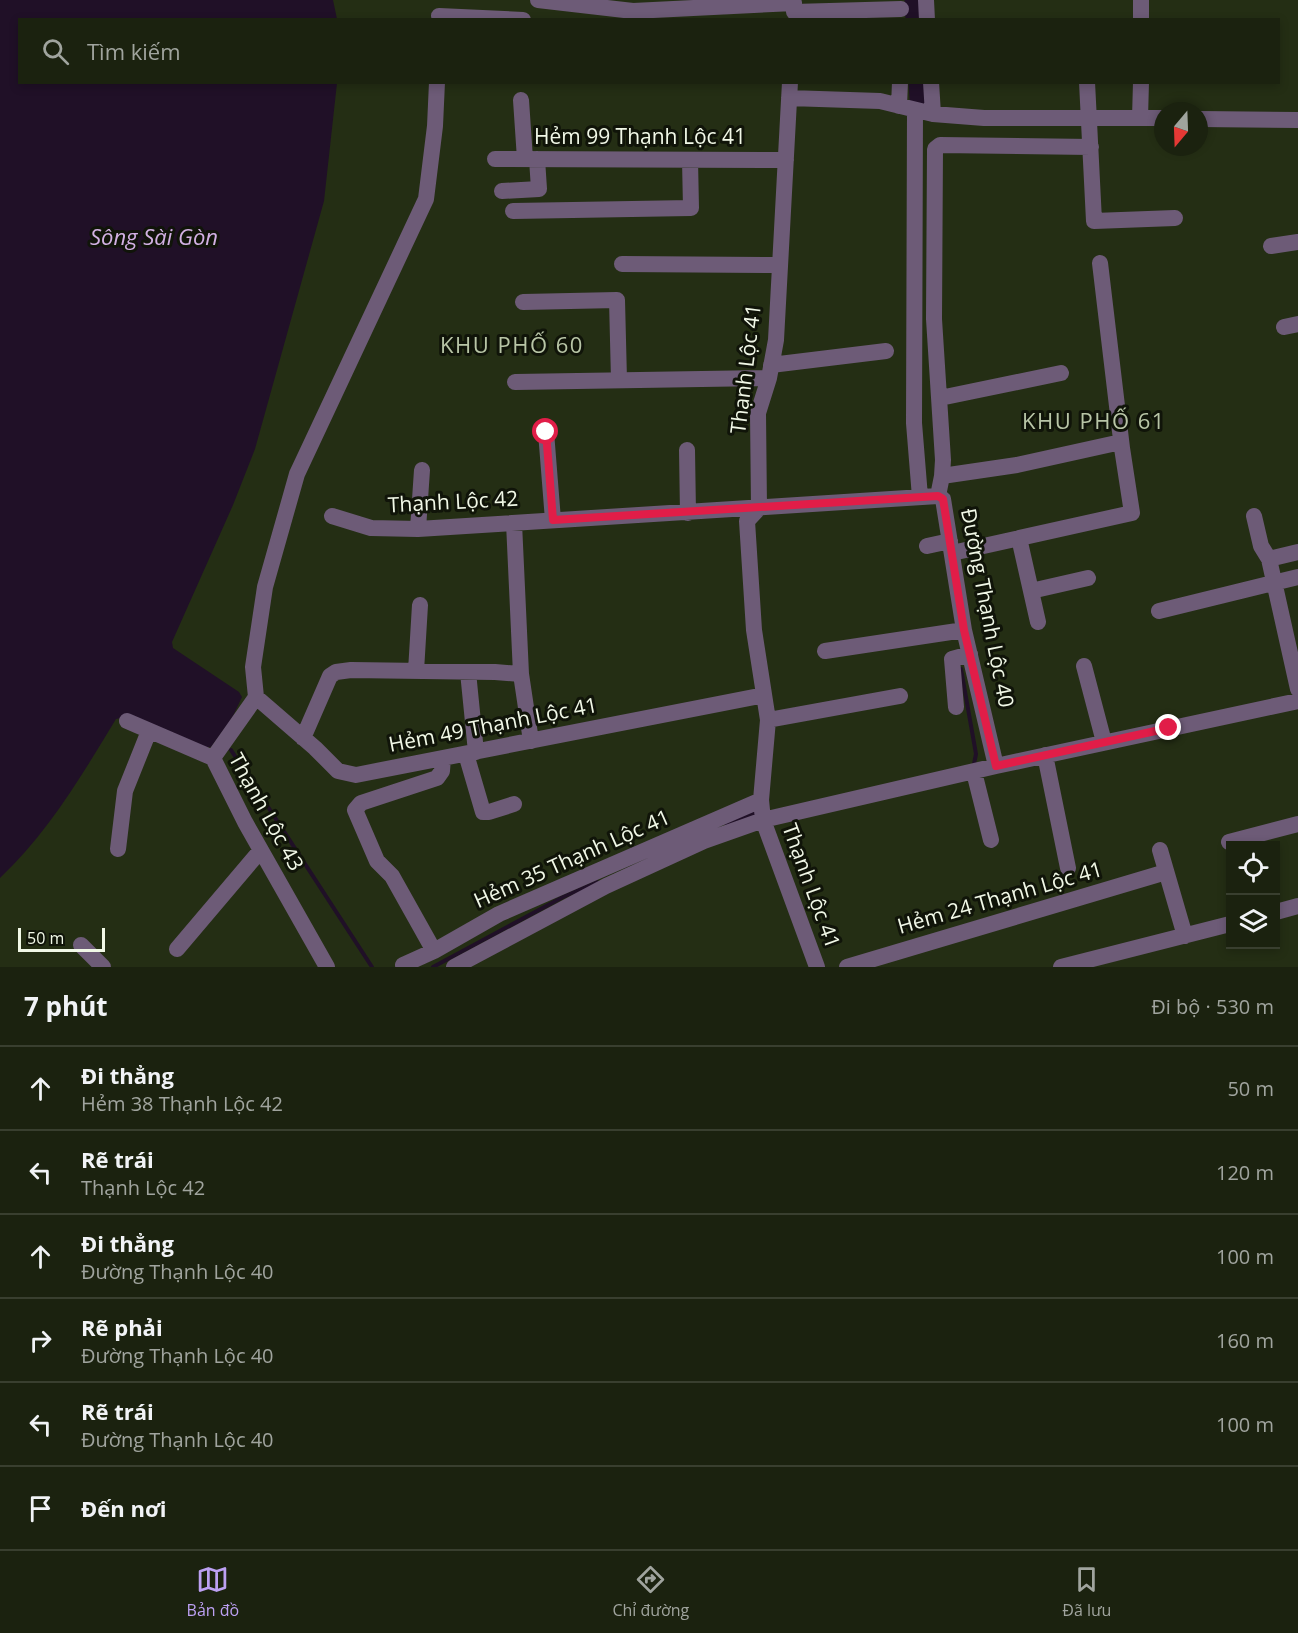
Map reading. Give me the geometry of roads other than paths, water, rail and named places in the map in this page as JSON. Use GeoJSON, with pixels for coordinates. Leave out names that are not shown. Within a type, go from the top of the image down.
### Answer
{"type":"FeatureCollection","features":[{"type":"Feature","properties":{"kind":"street"},"geometry":{"type":"LineString","coordinates":[[538,0],[633,15],[794,9],[901,9]]}},
{"type":"Feature","properties":{"kind":"street"},"geometry":{"type":"LineString","coordinates":[[926,0],[927,18]]}},
{"type":"Feature","properties":{"kind":"street"},"geometry":{"type":"LineString","coordinates":[[1141,0],[1141,18]]}},
{"type":"Feature","properties":{"kind":"street"},"geometry":{"type":"LineString","coordinates":[[440,12],[502,18]]}},
{"type":"Feature","properties":{"kind":"street"},"geometry":{"type":"LineString","coordinates":[[213,758],[256,698],[253,667],[265,587],[297,474],[426,199],[435,126],[437,84]]}},
{"type":"Feature","properties":{"kind":"street","name":"Đường Thạnh Lộc 40"},"geometry":{"type":"LineString","coordinates":[[901,84],[907,108],[915,423],[929,496],[943,499],[957,577],[958,631],[970,654],[996,766]]}},
{"type":"Feature","properties":{"kind":"street"},"geometry":{"type":"LineString","coordinates":[[931,84],[933,114]]}},
{"type":"Feature","properties":{"kind":"street"},"geometry":{"type":"LineString","coordinates":[[1087,84],[1094,221],[1175,218]]}},
{"type":"Feature","properties":{"kind":"street"},"geometry":{"type":"LineString","coordinates":[[1140,118],[1141,84]]}},
{"type":"Feature","properties":{"kind":"street"},"geometry":{"type":"LineString","coordinates":[[789,90],[880,101],[933,114],[984,118],[1154,118]]}},
{"type":"Feature","properties":{"kind":"street","name":"Thạnh Lộc 41"},"geometry":{"type":"LineString","coordinates":[[789,90],[776,340],[759,413],[759,508],[747,521],[747,549],[754,630],[768,720],[761,800],[764,820],[811,965]]}},
{"type":"Feature","properties":{"kind":"street"},"geometry":{"type":"LineString","coordinates":[[502,191],[539,189],[531,159],[521,100]]}},
{"type":"Feature","properties":{"kind":"street"},"geometry":{"type":"LineString","coordinates":[[1208,119],[1298,120]]}},
{"type":"Feature","properties":{"kind":"street"},"geometry":{"type":"LineString","coordinates":[[759,508],[929,496],[942,476],[940,398],[934,319],[935,149],[940,145],[1091,147]]}},
{"type":"Feature","properties":{"kind":"street","name":"Hẻm 99 Thạnh Lộc 41"},"geometry":{"type":"LineString","coordinates":[[495,159],[786,160]]}},
{"type":"Feature","properties":{"kind":"street"},"geometry":{"type":"LineString","coordinates":[[513,211],[691,208],[690,160]]}},
{"type":"Feature","properties":{"kind":"street"},"geometry":{"type":"LineString","coordinates":[[1271,246],[1298,242]]}},
{"type":"Feature","properties":{"kind":"street"},"geometry":{"type":"LineString","coordinates":[[927,546],[951,547],[1019,538],[1132,513],[1121,442],[1100,263]]}},
{"type":"Feature","properties":{"kind":"street"},"geometry":{"type":"LineString","coordinates":[[621,264],[779,265]]}},
{"type":"Feature","properties":{"kind":"street"},"geometry":{"type":"LineString","coordinates":[[523,302],[617,300],[619,380]]}},
{"type":"Feature","properties":{"kind":"street"},"geometry":{"type":"LineString","coordinates":[[515,382],[619,380],[770,371],[886,351]]}},
{"type":"Feature","properties":{"kind":"street"},"geometry":{"type":"LineString","coordinates":[[940,398],[1061,373]]}},
{"type":"Feature","properties":{"kind":"street"},"geometry":{"type":"LineString","coordinates":[[546,432],[553,520]]}},
{"type":"Feature","properties":{"kind":"street"},"geometry":{"type":"LineString","coordinates":[[942,476],[1017,465],[1121,442]]}},
{"type":"Feature","properties":{"kind":"street"},"geometry":{"type":"LineString","coordinates":[[687,450],[688,513]]}},
{"type":"Feature","properties":{"kind":"street"},"geometry":{"type":"LineString","coordinates":[[418,529],[422,470]]}},
{"type":"Feature","properties":{"kind":"street","name":"Thạnh Lộc 42"},"geometry":{"type":"LineString","coordinates":[[332,516],[371,528],[418,529],[759,508]]}},
{"type":"Feature","properties":{"kind":"street"},"geometry":{"type":"LineString","coordinates":[[1254,516],[1261,546],[1269,559],[1275,582],[1298,689]]}},
{"type":"Feature","properties":{"kind":"street"},"geometry":{"type":"LineString","coordinates":[[514,523],[521,674],[531,741]]}},
{"type":"Feature","properties":{"kind":"street"},"geometry":{"type":"LineString","coordinates":[[1019,538],[1038,622]]}},
{"type":"Feature","properties":{"kind":"street"},"geometry":{"type":"LineString","coordinates":[[1269,559],[1298,552]]}},
{"type":"Feature","properties":{"kind":"street"},"geometry":{"type":"LineString","coordinates":[[939,579],[957,577]]}},
{"type":"Feature","properties":{"kind":"street"},"geometry":{"type":"LineString","coordinates":[[1159,611],[1298,577]]}},
{"type":"Feature","properties":{"kind":"street"},"geometry":{"type":"LineString","coordinates":[[1031,591],[1088,578]]}},
{"type":"Feature","properties":{"kind":"street"},"geometry":{"type":"LineString","coordinates":[[416,671],[420,605]]}},
{"type":"Feature","properties":{"kind":"street"},"geometry":{"type":"LineString","coordinates":[[825,651],[958,631]]}},
{"type":"Feature","properties":{"kind":"street"},"geometry":{"type":"LineString","coordinates":[[956,707],[952,659],[970,654]]}},
{"type":"Feature","properties":{"kind":"street"},"geometry":{"type":"LineString","coordinates":[[1084,666],[1104,742]]}},
{"type":"Feature","properties":{"kind":"street"},"geometry":{"type":"LineString","coordinates":[[303,738],[332,674],[351,670],[521,674]]}},
{"type":"Feature","properties":{"kind":"street"},"geometry":{"type":"LineString","coordinates":[[468,672],[471,753],[483,812],[514,804]]}},
{"type":"Feature","properties":{"kind":"street","name":"Hẻm 49 Thạnh Lộc 41"},"geometry":{"type":"LineString","coordinates":[[256,698],[338,771],[356,775],[764,695]]}},
{"type":"Feature","properties":{"kind":"street"},"geometry":{"type":"LineString","coordinates":[[768,720],[900,696]]}},
{"type":"Feature","properties":{"kind":"street"},"geometry":{"type":"LineString","coordinates":[[454,967],[606,886],[704,842],[764,820],[996,766],[1298,700]]}},
{"type":"Feature","properties":{"kind":"street","name":"Thạnh Lộc 43"},"geometry":{"type":"LineString","coordinates":[[127,721],[213,758],[261,850],[327,967]]}},
{"type":"Feature","properties":{"kind":"street"},"geometry":{"type":"LineString","coordinates":[[118,849],[125,791],[149,731]]}},
{"type":"Feature","properties":{"kind":"street"},"geometry":{"type":"LineString","coordinates":[[1045,755],[1068,868]]}},
{"type":"Feature","properties":{"kind":"street"},"geometry":{"type":"LineString","coordinates":[[434,951],[392,876],[377,861],[355,810],[361,803],[437,778],[442,771],[443,758]]}},
{"type":"Feature","properties":{"kind":"street"},"geometry":{"type":"LineString","coordinates":[[974,772],[991,840]]}},
{"type":"Feature","properties":{"kind":"street","name":"Hẻm 35 Thạnh Lộc 41"},"geometry":{"type":"LineString","coordinates":[[404,965],[434,951],[499,914],[761,800]]}},
{"type":"Feature","properties":{"kind":"street"},"geometry":{"type":"LineString","coordinates":[[1233,841],[1298,825]]}},
{"type":"Feature","properties":{"kind":"street"},"geometry":{"type":"LineString","coordinates":[[177,949],[261,850]]}},
{"type":"Feature","properties":{"kind":"street"},"geometry":{"type":"LineString","coordinates":[[1160,850],[1185,936]]}},
{"type":"Feature","properties":{"kind":"street","name":"Hẻm 24 Thạnh Lộc 41"},"geometry":{"type":"LineString","coordinates":[[847,967],[1166,872]]}},
{"type":"Feature","properties":{"kind":"street"},"geometry":{"type":"LineString","coordinates":[[1280,911],[1298,906]]}},
{"type":"Feature","properties":{"kind":"street"},"geometry":{"type":"LineString","coordinates":[[1061,967],[1105,962],[1226,925]]}},
{"type":"Feature","properties":{"kind":"street"},"geometry":{"type":"LineString","coordinates":[[81,945],[103,967]]}},
{"type":"Feature","properties":{"kind":"water","name":"Sông Sài Gòn"},"geometry":{"type":"Polygon","coordinates":[[[0,0],[333,0],[337,18],[18,18],[18,84],[337,84],[324,201],[255,449],[233,505],[172,642],[173,648],[239,692],[242,697],[232,718],[211,747],[200,748],[121,718],[116,719],[49,823],[0,878],[0,0]]]}},
{"type":"Feature","properties":{"kind":"waterway"},"geometry":{"type":"LineString","coordinates":[[915,0],[916,18]]}},
{"type":"Feature","properties":{"kind":"waterway"},"geometry":{"type":"LineString","coordinates":[[919,84],[920,99]]}},
{"type":"Feature","properties":{"kind":"waterway"},"geometry":{"type":"LineString","coordinates":[[961,669],[976,754],[974,764]]}},
{"type":"Feature","properties":{"kind":"waterway"},"geometry":{"type":"LineString","coordinates":[[231,750],[372,967]]}},
{"type":"Feature","properties":{"kind":"waterway"},"geometry":{"type":"LineString","coordinates":[[727,824],[757,812]]}},
{"type":"Feature","properties":{"kind":"waterway"},"geometry":{"type":"LineString","coordinates":[[433,967],[563,897],[597,882]]}},
{"type":"Feature","properties":{"kind":"district","name":"KHU PHỐ 60"},"geometry":{"type":"Point","coordinates":[512,345]}},
{"type":"Feature","properties":{"kind":"district","name":"KHU PHỐ 61"},"geometry":{"type":"Point","coordinates":[1094,421]}}]}
